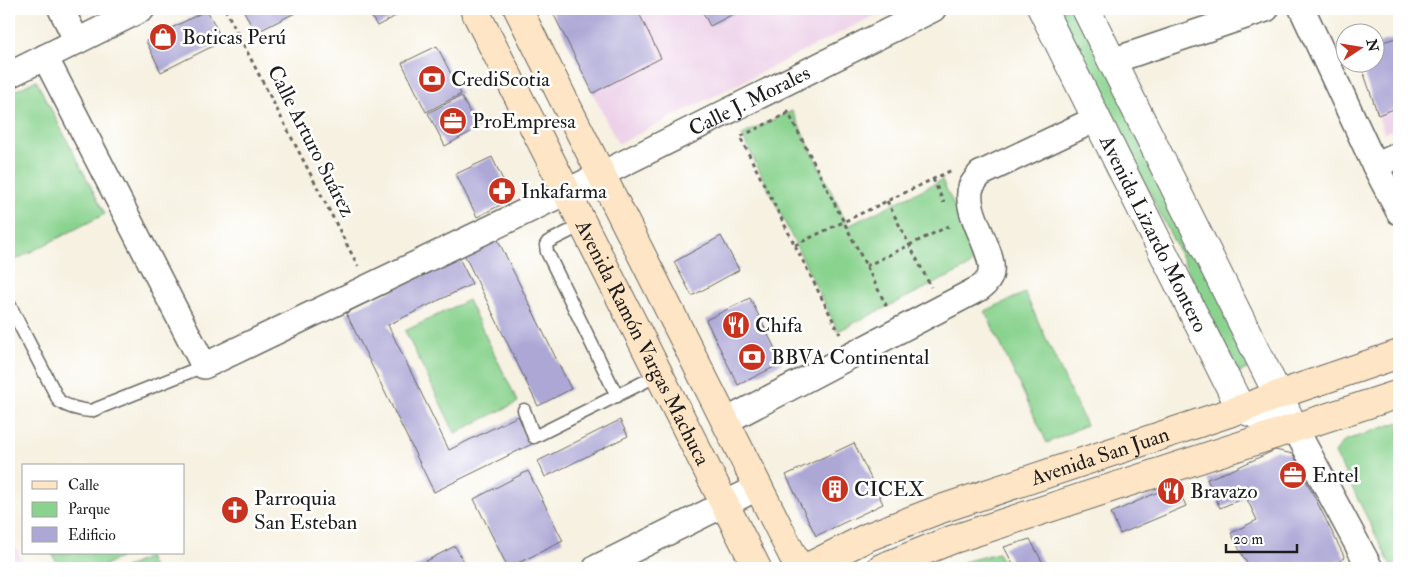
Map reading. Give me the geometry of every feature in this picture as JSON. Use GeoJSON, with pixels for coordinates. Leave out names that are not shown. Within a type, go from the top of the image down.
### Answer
{"type":"FeatureCollection","features":[{"type":"Feature","properties":{"kind":"main road","name":"Avenida Ramón Vargas Machuca"},"geometry":{"type":"LineString","coordinates":[[474,9],[757,568]]}},
{"type":"Feature","properties":{"kind":"main road","name":"Avenida Ramón Vargas Machuca"},"geometry":{"type":"LineString","coordinates":[[518,9],[798,568]]}},
{"type":"Feature","properties":{"kind":"main road","name":"Avenida San Juan"},"geometry":{"type":"LineString","coordinates":[[806,568],[868,537],[938,510],[1399,354]]}},
{"type":"Feature","properties":{"kind":"main road","name":"Avenida San Juan"},"geometry":{"type":"LineString","coordinates":[[881,568],[951,540],[1399,394]]}},
{"type":"Feature","properties":{"kind":"street"},"geometry":{"type":"LineString","coordinates":[[61,9],[77,41]]}},
{"type":"Feature","properties":{"kind":"street"},"geometry":{"type":"LineString","coordinates":[[9,75],[142,9]]}},
{"type":"Feature","properties":{"kind":"street","name":"Calle J. Morales"},"geometry":{"type":"LineString","coordinates":[[204,366],[601,175],[933,9]]}},
{"type":"Feature","properties":{"kind":"street","name":"Avenida Lizardo Montero"},"geometry":{"type":"LineString","coordinates":[[1042,9],[1241,409]]}},
{"type":"Feature","properties":{"kind":"street","name":"Avenida Lizardo Montero"},"geometry":{"type":"LineString","coordinates":[[1086,9],[1362,566]]}},
{"type":"Feature","properties":{"kind":"street"},"geometry":{"type":"LineString","coordinates":[[1112,61],[1266,9]]}},
{"type":"Feature","properties":{"kind":"street"},"geometry":{"type":"LineString","coordinates":[[1302,9],[1375,166],[1399,212]]}},
{"type":"Feature","properties":{"kind":"street"},"geometry":{"type":"LineString","coordinates":[[45,57],[204,366]]}},
{"type":"Feature","properties":{"kind":"street"},"geometry":{"type":"LineString","coordinates":[[726,421],[980,288],[989,279],[992,267],[988,251],[971,210],[971,187],[980,174],[1096,119]]}},
{"type":"Feature","properties":{"kind":"street"},"geometry":{"type":"LineString","coordinates":[[1375,166],[1399,155]]}},
{"type":"Feature","properties":{"kind":"street"},"geometry":{"type":"LineString","coordinates":[[1241,409],[1295,428]]}},
{"type":"Feature","properties":{"kind":"street"},"geometry":{"type":"LineString","coordinates":[[596,568],[759,487]]}},
{"type":"Feature","properties":{"kind":"lane"},"geometry":{"type":"LineString","coordinates":[[582,224],[548,242],[546,245],[547,252],[617,396]]}},
{"type":"Feature","properties":{"kind":"lane"},"geometry":{"type":"LineString","coordinates":[[10,306],[59,401],[66,406],[79,410],[91,410],[204,366]]}},
{"type":"Feature","properties":{"kind":"lane"},"geometry":{"type":"LineString","coordinates":[[524,410],[534,437],[658,375]]}},
{"type":"Feature","properties":{"kind":"path","name":"Calle Arturo Suárez"},"geometry":{"type":"LineString","coordinates":[[225,9],[369,286]]}},
{"type":"Feature","properties":{"kind":"path"},"geometry":{"type":"LineString","coordinates":[[849,331],[841,335],[740,137],[788,113],[888,311],[897,307]]}},
{"type":"Feature","properties":{"kind":"path"},"geometry":{"type":"LineString","coordinates":[[795,245],[962,165],[980,174]]}},
{"type":"Feature","properties":{"kind":"path"},"geometry":{"type":"LineString","coordinates":[[933,179],[946,206]]}},
{"type":"Feature","properties":{"kind":"path"},"geometry":{"type":"LineString","coordinates":[[887,201],[932,290]]}},
{"type":"Feature","properties":{"kind":"path"},"geometry":{"type":"LineString","coordinates":[[866,266],[954,223]]}},
{"type":"Feature","properties":{"kind":"shaded area"},"geometry":{"type":"Polygon","coordinates":[[[551,9],[888,9],[618,144],[551,9]]]}},
{"type":"Feature","properties":{"kind":"shaded area"},"geometry":{"type":"Polygon","coordinates":[[[1399,37],[1399,128],[1384,133],[1363,72],[1386,72],[1386,41],[1399,37]]]}},
{"type":"Feature","properties":{"kind":"shaded area"},"geometry":{"type":"Polygon","coordinates":[[[9,534],[26,568],[9,568],[9,534]]]}},
{"type":"Feature","properties":{"kind":"green space"},"geometry":{"type":"Polygon","coordinates":[[[1059,9],[1080,9],[1254,365],[1239,373],[1059,9]]]}},
{"type":"Feature","properties":{"kind":"green space"},"geometry":{"type":"Polygon","coordinates":[[[36,80],[105,214],[9,263],[9,94],[36,80]]]}},
{"type":"Feature","properties":{"kind":"green space"},"geometry":{"type":"Polygon","coordinates":[[[792,111],[848,226],[942,180],[973,245],[974,257],[970,266],[838,331],[742,135],[792,111]]]}},
{"type":"Feature","properties":{"kind":"green space"},"geometry":{"type":"Polygon","coordinates":[[[1025,293],[1086,425],[1047,443],[985,311],[1025,293]]]}},
{"type":"Feature","properties":{"kind":"green space"},"geometry":{"type":"Polygon","coordinates":[[[468,300],[518,402],[455,433],[405,331],[468,300]]]}},
{"type":"Feature","properties":{"kind":"green space"},"geometry":{"type":"Polygon","coordinates":[[[1399,422],[1399,568],[1392,568],[1335,453],[1344,441],[1399,422]]]}},
{"type":"Feature","properties":{"kind":"green space"},"geometry":{"type":"Polygon","coordinates":[[[998,553],[1006,568],[966,568],[963,562],[998,553]]]}},
{"type":"Feature","properties":{"kind":"green space"},"geometry":{"type":"Polygon","coordinates":[[[52,554],[125,555],[99,568],[59,568],[52,554]]]}},
{"type":"Feature","properties":{"kind":"green space"},"geometry":{"type":"Polygon","coordinates":[[[148,557],[153,568],[125,568],[148,557]]]}},
{"type":"Feature","properties":{"kind":"building"},"geometry":{"type":"Polygon","coordinates":[[[243,9],[303,9],[255,33],[243,9]]]}},
{"type":"Feature","properties":{"kind":"building"},"geometry":{"type":"Polygon","coordinates":[[[367,9],[409,9],[377,26],[367,9]]]}},
{"type":"Feature","properties":{"kind":"building"},"geometry":{"type":"Polygon","coordinates":[[[551,9],[637,9],[661,58],[593,93],[551,9]]]}},
{"type":"Feature","properties":{"kind":"building"},"geometry":{"type":"Polygon","coordinates":[[[701,9],[743,9],[710,26],[701,9]]]}},
{"type":"Feature","properties":{"kind":"building"},"geometry":{"type":"Polygon","coordinates":[[[207,10],[223,41],[161,72],[146,41],[207,10]]]}},
{"type":"Feature","properties":{"kind":"building"},"geometry":{"type":"Polygon","coordinates":[[[1399,37],[1399,107],[1378,115],[1363,72],[1386,72],[1386,41],[1399,37]]]}},
{"type":"Feature","properties":{"kind":"building","name":"CrediScotia"},"geometry":{"type":"Polygon","coordinates":[[[437,46],[461,94],[426,112],[402,63],[437,46]]]}},
{"type":"Feature","properties":{"kind":"building","name":"ProEmpresa"},"geometry":{"type":"Polygon","coordinates":[[[461,96],[478,128],[445,146],[428,113],[461,96]]]}},
{"type":"Feature","properties":{"kind":"building"},"geometry":{"type":"Polygon","coordinates":[[[492,157],[512,199],[477,217],[456,174],[492,157]]]}},
{"type":"Feature","properties":{"kind":"building"},"geometry":{"type":"Polygon","coordinates":[[[1399,161],[1399,198],[1383,166],[1399,161]]]}},
{"type":"Feature","properties":{"kind":"building"},"geometry":{"type":"Polygon","coordinates":[[[721,236],[739,270],[692,296],[674,262],[721,236]]]}},
{"type":"Feature","properties":{"kind":"building"},"geometry":{"type":"Polygon","coordinates":[[[497,238],[571,389],[538,406],[464,254],[497,238]]]}},
{"type":"Feature","properties":{"kind":"building"},"geometry":{"type":"Polygon","coordinates":[[[459,258],[472,284],[388,325],[449,450],[518,416],[532,444],[434,492],[346,313],[459,258]]]}},
{"type":"Feature","properties":{"kind":"building"},"geometry":{"type":"Polygon","coordinates":[[[750,298],[782,363],[738,385],[706,320],[750,298]]]}},
{"type":"Feature","properties":{"kind":"building"},"geometry":{"type":"Polygon","coordinates":[[[620,420],[628,436],[545,477],[538,461],[620,420]]]}},
{"type":"Feature","properties":{"kind":"building","name":"CICEX"},"geometry":{"type":"Polygon","coordinates":[[[854,443],[883,504],[816,536],[786,475],[854,443]]]}},
{"type":"Feature","properties":{"kind":"building"},"geometry":{"type":"Polygon","coordinates":[[[1275,450],[1293,454],[1345,558],[1325,568],[1249,568],[1231,533],[1257,520],[1246,497],[1220,508],[1207,479],[1232,470],[1275,450]]]}},
{"type":"Feature","properties":{"kind":"building"},"geometry":{"type":"Polygon","coordinates":[[[528,471],[563,541],[508,568],[474,499],[528,471]]]}},
{"type":"Feature","properties":{"kind":"building"},"geometry":{"type":"Polygon","coordinates":[[[1176,484],[1186,506],[1120,534],[1111,513],[1176,484]]]}},
{"type":"Feature","properties":{"kind":"building"},"geometry":{"type":"Polygon","coordinates":[[[1030,539],[1045,567],[1015,568],[1004,547],[1030,539]]]}},
{"type":"Feature","properties":{"kind":"building"},"geometry":{"type":"Polygon","coordinates":[[[455,546],[467,568],[413,568],[455,546]]]}},
{"type":"Feature","properties":{"kind":"building"},"geometry":{"type":"Polygon","coordinates":[[[954,563],[957,568],[939,568],[954,563]]]}},
{"type":"Feature","properties":{"kind":"place","name":"Boticas Perú"},"geometry":{"type":"Point","coordinates":[163,37]}},
{"type":"Feature","properties":{"kind":"place","name":"CrediScotia"},"geometry":{"type":"Point","coordinates":[432,79]}},
{"type":"Feature","properties":{"kind":"place","name":"ProEmpresa"},"geometry":{"type":"Point","coordinates":[453,121]}},
{"type":"Feature","properties":{"kind":"place","name":"Inkafarma"},"geometry":{"type":"Point","coordinates":[502,191]}},
{"type":"Feature","properties":{"kind":"place","name":"Chifa"},"geometry":{"type":"Point","coordinates":[736,325]}},
{"type":"Feature","properties":{"kind":"place","name":"BBVA Continental"},"geometry":{"type":"Point","coordinates":[752,357]}},
{"type":"Feature","properties":{"kind":"place","name":"Entel"},"geometry":{"type":"Point","coordinates":[1293,475]}},
{"type":"Feature","properties":{"kind":"place","name":"CICEX"},"geometry":{"type":"Point","coordinates":[835,489]}},
{"type":"Feature","properties":{"kind":"place","name":"Bravazo"},"geometry":{"type":"Point","coordinates":[1171,491]}},
{"type":"Feature","properties":{"kind":"place","name":"Parroquia San Esteban"},"geometry":{"type":"Point","coordinates":[235,510]}}]}
